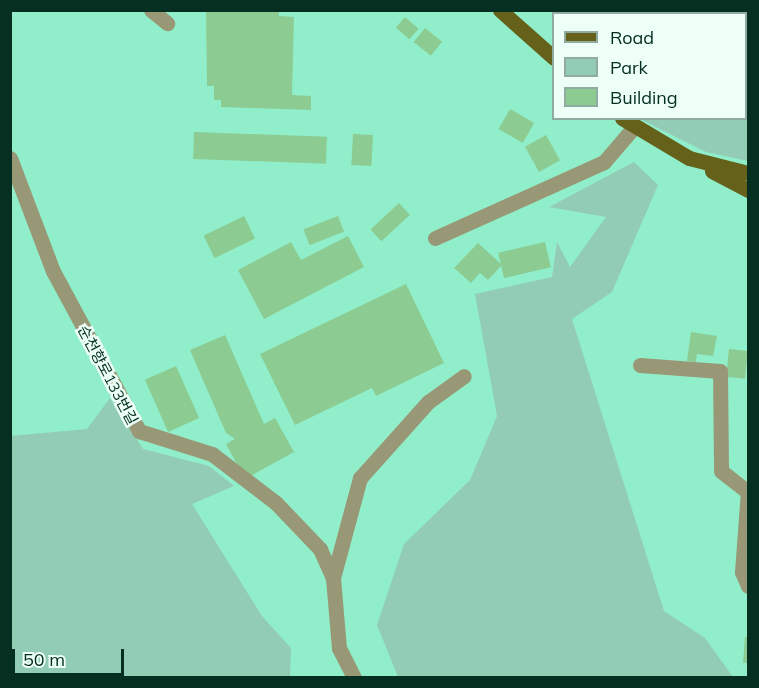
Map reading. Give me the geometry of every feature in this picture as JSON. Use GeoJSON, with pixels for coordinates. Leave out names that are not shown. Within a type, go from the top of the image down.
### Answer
{"type":"FeatureCollection","features":[{"type":"Feature","properties":{"kind":"main road"},"geometry":{"type":"LineString","coordinates":[[500,10],[552,56]]}},
{"type":"Feature","properties":{"kind":"main road"},"geometry":{"type":"LineString","coordinates":[[627,123],[748,190]]}},
{"type":"Feature","properties":{"kind":"main road"},"geometry":{"type":"LineString","coordinates":[[689,158],[748,173]]}},
{"type":"Feature","properties":{"kind":"street"},"geometry":{"type":"LineString","coordinates":[[151,10],[167,23]]}},
{"type":"Feature","properties":{"kind":"street"},"geometry":{"type":"LineString","coordinates":[[435,238],[604,162],[627,123]]}},
{"type":"Feature","properties":{"kind":"street","name":"순천향로133번길"},"geometry":{"type":"LineString","coordinates":[[10,158],[53,271],[139,431],[212,454],[276,503],[320,549],[333,578],[339,648],[354,678]]}},
{"type":"Feature","properties":{"kind":"street"},"geometry":{"type":"LineString","coordinates":[[640,365],[720,371],[721,471],[747,490],[742,572],[748,586]]}},
{"type":"Feature","properties":{"kind":"street"},"geometry":{"type":"LineString","coordinates":[[333,578],[360,478],[428,402],[464,376]]}},
{"type":"Feature","properties":{"kind":"green space"},"geometry":{"type":"Polygon","coordinates":[[[637,11],[748,11],[748,161],[706,152],[642,120],[747,120],[747,12],[637,11]]]}},
{"type":"Feature","properties":{"kind":"green space"},"geometry":{"type":"Polygon","coordinates":[[[634,162],[658,185],[612,292],[572,319],[664,611],[705,638],[733,677],[398,677],[377,625],[404,544],[470,480],[497,416],[475,294],[552,277],[557,242],[570,267],[606,217],[549,207],[634,162]]]}},
{"type":"Feature","properties":{"kind":"green space"},"geometry":{"type":"Polygon","coordinates":[[[110,398],[143,449],[209,466],[234,486],[192,504],[262,616],[291,648],[290,677],[11,677],[10,436],[87,429],[110,398]]]}},
{"type":"Feature","properties":{"kind":"building"},"geometry":{"type":"Polygon","coordinates":[[[206,10],[279,10],[279,16],[294,17],[292,95],[311,96],[311,110],[221,107],[221,100],[214,100],[214,86],[207,86],[206,10]]]}},
{"type":"Feature","properties":{"kind":"building"},"geometry":{"type":"Polygon","coordinates":[[[405,17],[419,29],[409,39],[396,28],[405,17]]]}},
{"type":"Feature","properties":{"kind":"building"},"geometry":{"type":"Polygon","coordinates":[[[425,28],[442,42],[431,56],[414,42],[425,28]]]}},
{"type":"Feature","properties":{"kind":"building"},"geometry":{"type":"Polygon","coordinates":[[[510,109],[534,123],[523,143],[498,129],[510,109]]]}},
{"type":"Feature","properties":{"kind":"building"},"geometry":{"type":"Polygon","coordinates":[[[194,132],[327,137],[326,164],[193,159],[194,132]]]}},
{"type":"Feature","properties":{"kind":"building"},"geometry":{"type":"Polygon","coordinates":[[[353,134],[373,135],[371,166],[351,165],[353,134]]]}},
{"type":"Feature","properties":{"kind":"building"},"geometry":{"type":"Polygon","coordinates":[[[546,135],[560,160],[539,172],[525,147],[546,135]]]}},
{"type":"Feature","properties":{"kind":"building"},"geometry":{"type":"Polygon","coordinates":[[[399,203],[410,215],[381,241],[370,230],[399,203]]]}},
{"type":"Feature","properties":{"kind":"building"},"geometry":{"type":"Polygon","coordinates":[[[244,216],[255,238],[215,258],[204,236],[244,216]]]}},
{"type":"Feature","properties":{"kind":"building"},"geometry":{"type":"Polygon","coordinates":[[[338,216],[344,232],[310,245],[303,229],[338,216]]]}},
{"type":"Feature","properties":{"kind":"building"},"geometry":{"type":"Polygon","coordinates":[[[348,236],[364,267],[264,319],[238,270],[291,242],[301,260],[348,236]]]}},
{"type":"Feature","properties":{"kind":"building"},"geometry":{"type":"Polygon","coordinates":[[[545,242],[551,267],[504,278],[498,253],[545,242]]]}},
{"type":"Feature","properties":{"kind":"building"},"geometry":{"type":"Polygon","coordinates":[[[478,243],[502,265],[488,280],[480,273],[471,283],[454,268],[478,243]]]}},
{"type":"Feature","properties":{"kind":"building"},"geometry":{"type":"Polygon","coordinates":[[[406,284],[444,363],[376,396],[372,388],[295,425],[260,354],[406,284]]]}},
{"type":"Feature","properties":{"kind":"building"},"geometry":{"type":"Polygon","coordinates":[[[691,332],[717,336],[713,356],[697,354],[696,362],[687,361],[691,332]]]}},
{"type":"Feature","properties":{"kind":"building"},"geometry":{"type":"Polygon","coordinates":[[[225,335],[264,424],[275,418],[294,452],[245,479],[226,444],[235,439],[226,433],[190,350],[225,335]]]}},
{"type":"Feature","properties":{"kind":"building"},"geometry":{"type":"Polygon","coordinates":[[[729,349],[748,351],[745,379],[726,377],[729,349]]]}},
{"type":"Feature","properties":{"kind":"building"},"geometry":{"type":"Polygon","coordinates":[[[176,366],[199,418],[168,432],[145,380],[176,366]]]}},
{"type":"Feature","properties":{"kind":"building"},"geometry":{"type":"Polygon","coordinates":[[[745,637],[748,637],[748,663],[743,663],[745,637]]]}}]}
